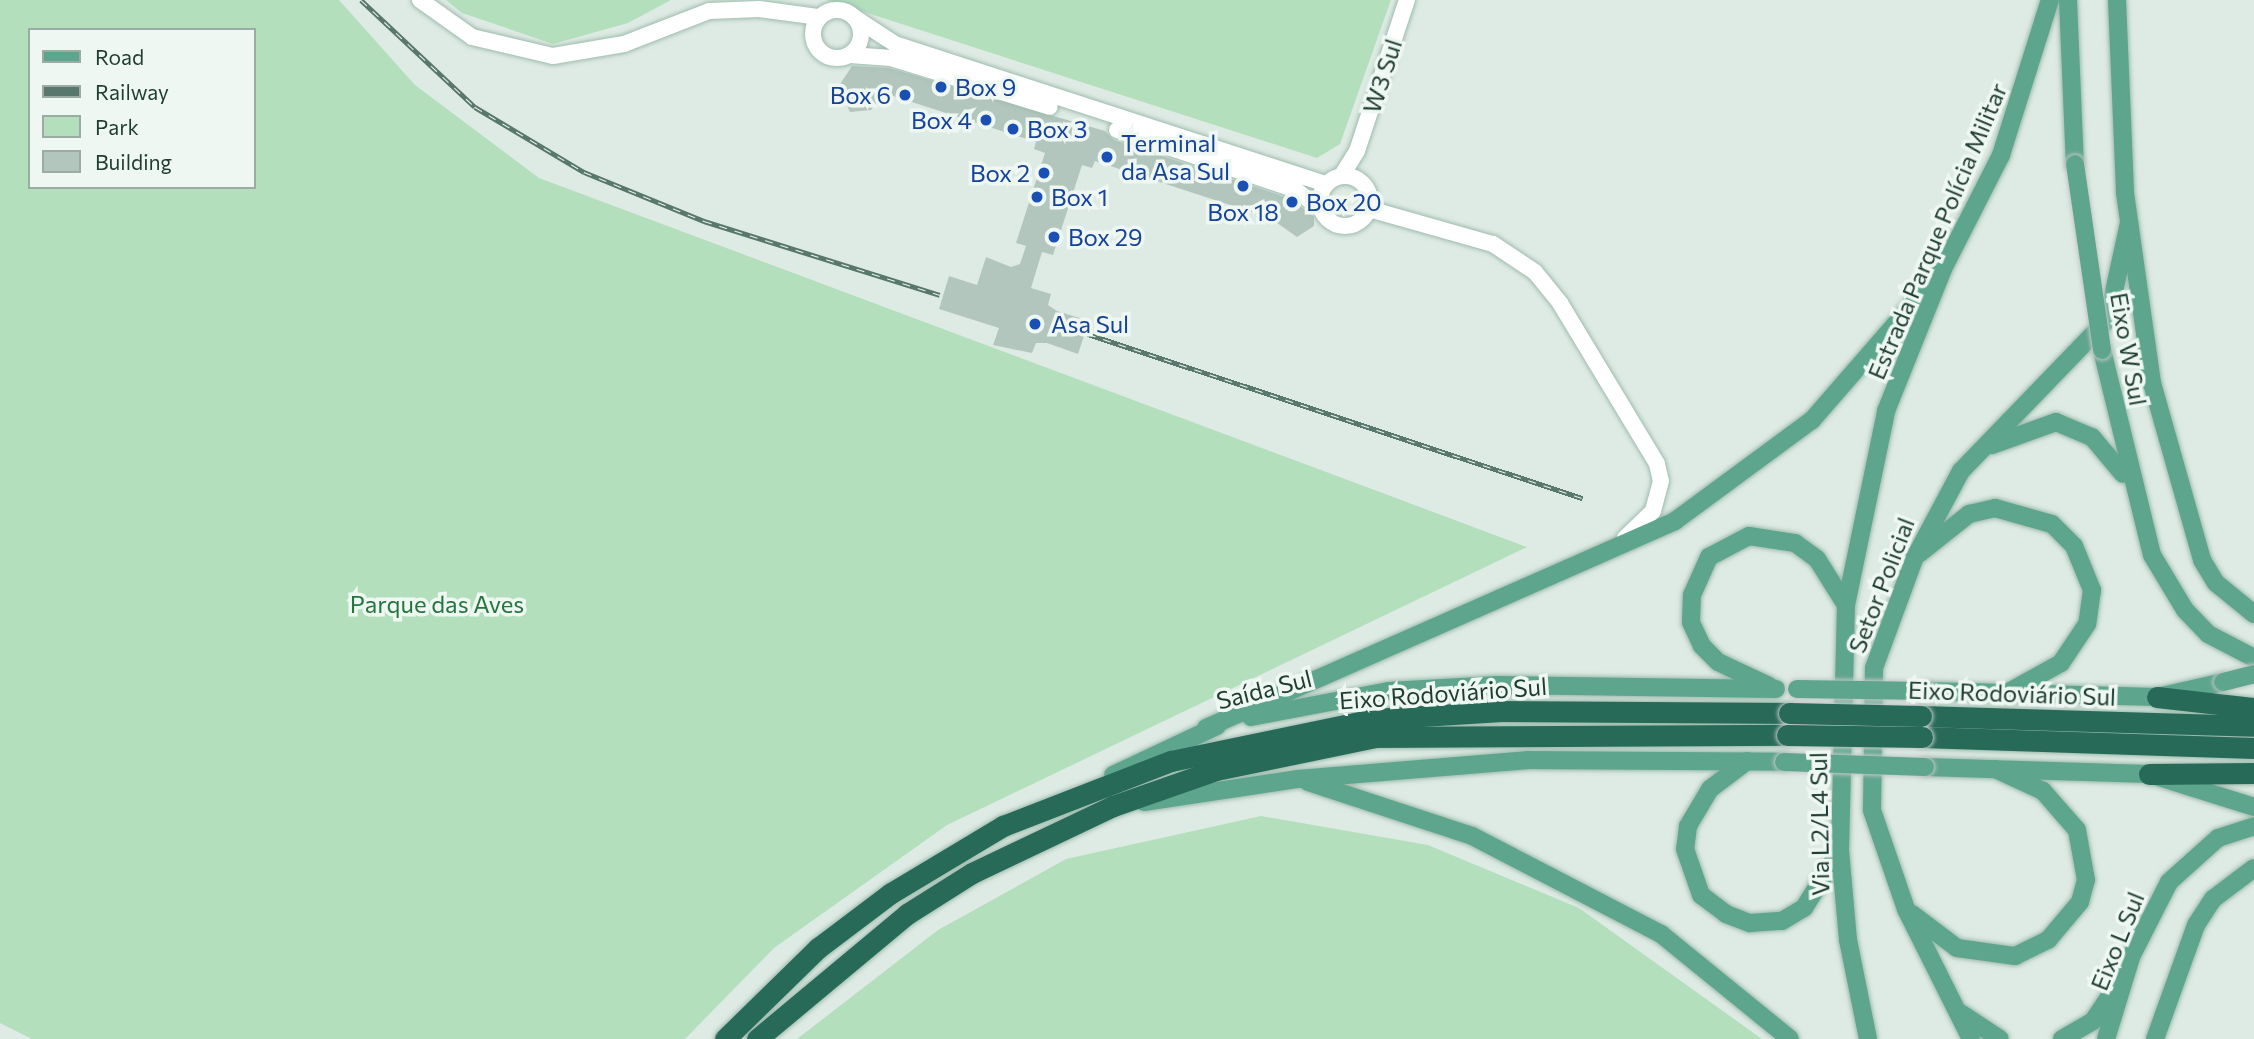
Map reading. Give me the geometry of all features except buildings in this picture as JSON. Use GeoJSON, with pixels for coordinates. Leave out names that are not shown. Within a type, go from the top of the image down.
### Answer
{"type":"FeatureCollection","features":[{"type":"Feature","properties":{"kind":"highway"},"geometry":{"type":"LineString","coordinates":[[2157,697],[2254,708]]}},
{"type":"Feature","properties":{"kind":"highway","name":"Eixo Rodoviário Sul"},"geometry":{"type":"LineString","coordinates":[[725,1039],[818,948],[891,893],[1003,826],[1072,795],[1171,761],[1373,719],[1502,711],[1789,713],[1922,727],[2254,748]]}},
{"type":"Feature","properties":{"kind":"highway","name":"Eixo Rodoviário Sul"},"geometry":{"type":"LineString","coordinates":[[757,1039],[907,914],[972,873],[1112,806],[1216,770],[1376,737],[1787,735],[1922,727],[2254,726]]}},
{"type":"Feature","properties":{"kind":"highway"},"geometry":{"type":"LineString","coordinates":[[2149,774],[2254,773]]}},
{"type":"Feature","properties":{"kind":"main road","name":"Estrada Parque Polícia Militar"},"geometry":{"type":"LineString","coordinates":[[1846,605],[1886,411],[1923,304],[1947,263],[2001,155],[2050,0]]}},
{"type":"Feature","properties":{"kind":"main road","name":"Eixo W Sul"},"geometry":{"type":"LineString","coordinates":[[2068,0],[2075,164],[2102,350],[2133,496],[2152,555],[2185,610],[2208,634],[2254,658]]}},
{"type":"Feature","properties":{"kind":"main road"},"geometry":{"type":"LineString","coordinates":[[2117,0],[2129,223],[2152,383],[2192,535],[2216,583],[2254,614]]}},
{"type":"Feature","properties":{"kind":"main road"},"geometry":{"type":"LineString","coordinates":[[1961,471],[2102,329],[2117,295],[2129,223]]}},
{"type":"Feature","properties":{"kind":"main road"},"geometry":{"type":"LineString","coordinates":[[1206,728],[1597,558],[1675,521],[1763,461],[1854,375],[1923,304]]}},
{"type":"Feature","properties":{"kind":"main road"},"geometry":{"type":"LineString","coordinates":[[1961,471],[2008,434],[2056,422],[2108,450],[2133,496]]}},
{"type":"Feature","properties":{"kind":"main road","name":"Setor Policial"},"geometry":{"type":"LineString","coordinates":[[1961,471],[1914,559],[1874,668],[1868,781],[1906,909],[1970,1039]]}},
{"type":"Feature","properties":{"kind":"main road"},"geometry":{"type":"LineString","coordinates":[[1914,559],[1969,514],[1995,508],[2024,511],[2052,524],[2074,546],[2092,590],[2087,624],[2061,663],[2005,694]]}},
{"type":"Feature","properties":{"kind":"main road"},"geometry":{"type":"LineString","coordinates":[[1776,689],[1718,662],[1702,646],[1691,622],[1692,595],[1709,557],[1749,536],[1795,543],[1817,559],[1846,605]]}},
{"type":"Feature","properties":{"kind":"main road","name":"Via L2/L4 Sul"},"geometry":{"type":"LineString","coordinates":[[1846,605],[1840,849],[1848,940],[1868,1039]]}},
{"type":"Feature","properties":{"kind":"main road"},"geometry":{"type":"LineString","coordinates":[[2157,697],[2254,674]]}},
{"type":"Feature","properties":{"kind":"main road","name":"Saída Sul"},"geometry":{"type":"LineString","coordinates":[[1072,795],[1206,728],[1316,700],[1390,691],[1497,685],[2157,697]]}},
{"type":"Feature","properties":{"kind":"main road"},"geometry":{"type":"LineString","coordinates":[[1112,806],[1298,779],[1541,759],[1747,761],[2149,774],[2254,807]]}},
{"type":"Feature","properties":{"kind":"main road"},"geometry":{"type":"LineString","coordinates":[[1747,761],[1710,789],[1688,826],[1685,849],[1701,895],[1750,923],[1782,921],[1810,901],[1840,849]]}},
{"type":"Feature","properties":{"kind":"main road"},"geometry":{"type":"LineString","coordinates":[[1906,909],[1957,948],[1986,957],[2015,956],[2048,940],[2074,910],[2086,880],[2077,830],[2043,791],[1995,769]]}},
{"type":"Feature","properties":{"kind":"main road"},"geometry":{"type":"LineString","coordinates":[[1298,779],[1472,836],[1661,934],[1790,1039]]}},
{"type":"Feature","properties":{"kind":"main road","name":"Eixo L Sul"},"geometry":{"type":"LineString","coordinates":[[2106,1039],[2131,957],[2154,907],[2189,860],[2218,838],[2254,826]]}},
{"type":"Feature","properties":{"kind":"main road"},"geometry":{"type":"LineString","coordinates":[[2155,1039],[2196,925],[2220,892],[2254,868]]}},
{"type":"Feature","properties":{"kind":"main road"},"geometry":{"type":"LineString","coordinates":[[2062,1039],[2102,1011],[2131,957]]}},
{"type":"Feature","properties":{"kind":"main road"},"geometry":{"type":"LineString","coordinates":[[1958,1010],[2000,1039]]}},
{"type":"Feature","properties":{"kind":"street"},"geometry":{"type":"LineString","coordinates":[[420,0],[472,37],[519,53],[553,56],[624,44],[709,11],[759,9],[786,16],[819,17],[837,9],[895,44],[1325,184],[1342,174],[1361,181],[1369,209]]}},
{"type":"Feature","properties":{"kind":"street","name":"W3 Sul"},"geometry":{"type":"LineString","coordinates":[[1342,174],[1357,151],[1407,0]]}},
{"type":"Feature","properties":{"kind":"street"},"geometry":{"type":"LineString","coordinates":[[786,16],[812,37],[822,54],[891,58],[1075,116],[1296,190],[1343,226],[1360,222],[1369,209]]}},
{"type":"Feature","properties":{"kind":"street"},"geometry":{"type":"LineString","coordinates":[[812,37],[819,17]]}},
{"type":"Feature","properties":{"kind":"street"},"geometry":{"type":"LineString","coordinates":[[850,55],[861,38],[855,18]]}},
{"type":"Feature","properties":{"kind":"street","name":"W3 Sul"},"geometry":{"type":"LineString","coordinates":[[1357,151],[1361,181]]}},
{"type":"Feature","properties":{"kind":"street"},"geometry":{"type":"LineString","coordinates":[[1322,210],[1325,184]]}},
{"type":"Feature","properties":{"kind":"street"},"geometry":{"type":"LineString","coordinates":[[1369,209],[1493,244],[1535,272],[1583,333],[1657,464],[1659,494],[1646,523],[1597,558]]}},
{"type":"Feature","properties":{"kind":"green space","name":"Parque das Aves"},"geometry":{"type":"Polygon","coordinates":[[[0,0],[339,0],[415,85],[539,178],[1527,547],[947,825],[774,948],[685,1039],[32,1039],[0,1023],[0,0]]]}},
{"type":"Feature","properties":{"kind":"green space"},"geometry":{"type":"Polygon","coordinates":[[[446,0],[671,0],[628,23],[553,44],[462,13],[446,0]]]}},
{"type":"Feature","properties":{"kind":"green space"},"geometry":{"type":"Polygon","coordinates":[[[827,0],[1391,0],[1340,144],[1317,158],[827,0]]]}},
{"type":"Feature","properties":{"kind":"green space"},"geometry":{"type":"Polygon","coordinates":[[[1261,816],[1428,845],[1579,908],[1762,1039],[797,1039],[938,930],[1066,859],[1261,816]]]}},
{"type":"Feature","properties":{"kind":"railway"},"geometry":{"type":"LineString","coordinates":[[361,0],[475,107],[584,172],[704,221],[940,295]]}},
{"type":"Feature","properties":{"kind":"railway"},"geometry":{"type":"LineString","coordinates":[[1088,334],[1582,498]]}},
{"type":"Feature","properties":{"kind":"place","name":"Box 9"},"geometry":{"type":"Point","coordinates":[941,87]}},
{"type":"Feature","properties":{"kind":"place","name":"Box 6"},"geometry":{"type":"Point","coordinates":[905,95]}},
{"type":"Feature","properties":{"kind":"place","name":"Box 4"},"geometry":{"type":"Point","coordinates":[986,120]}},
{"type":"Feature","properties":{"kind":"place","name":"Box 3"},"geometry":{"type":"Point","coordinates":[1013,129]}},
{"type":"Feature","properties":{"kind":"place","name":"Terminal da Asa Sul"},"geometry":{"type":"Point","coordinates":[1107,157]}},
{"type":"Feature","properties":{"kind":"place","name":"Box 2"},"geometry":{"type":"Point","coordinates":[1044,173]}},
{"type":"Feature","properties":{"kind":"place","name":"Box 18"},"geometry":{"type":"Point","coordinates":[1243,186]}},
{"type":"Feature","properties":{"kind":"place","name":"Box 1"},"geometry":{"type":"Point","coordinates":[1037,197]}},
{"type":"Feature","properties":{"kind":"place","name":"Box 20"},"geometry":{"type":"Point","coordinates":[1292,202]}},
{"type":"Feature","properties":{"kind":"place","name":"Box 29"},"geometry":{"type":"Point","coordinates":[1054,237]}},
{"type":"Feature","properties":{"kind":"place","name":"Asa Sul"},"geometry":{"type":"Point","coordinates":[1035,324]}}]}
